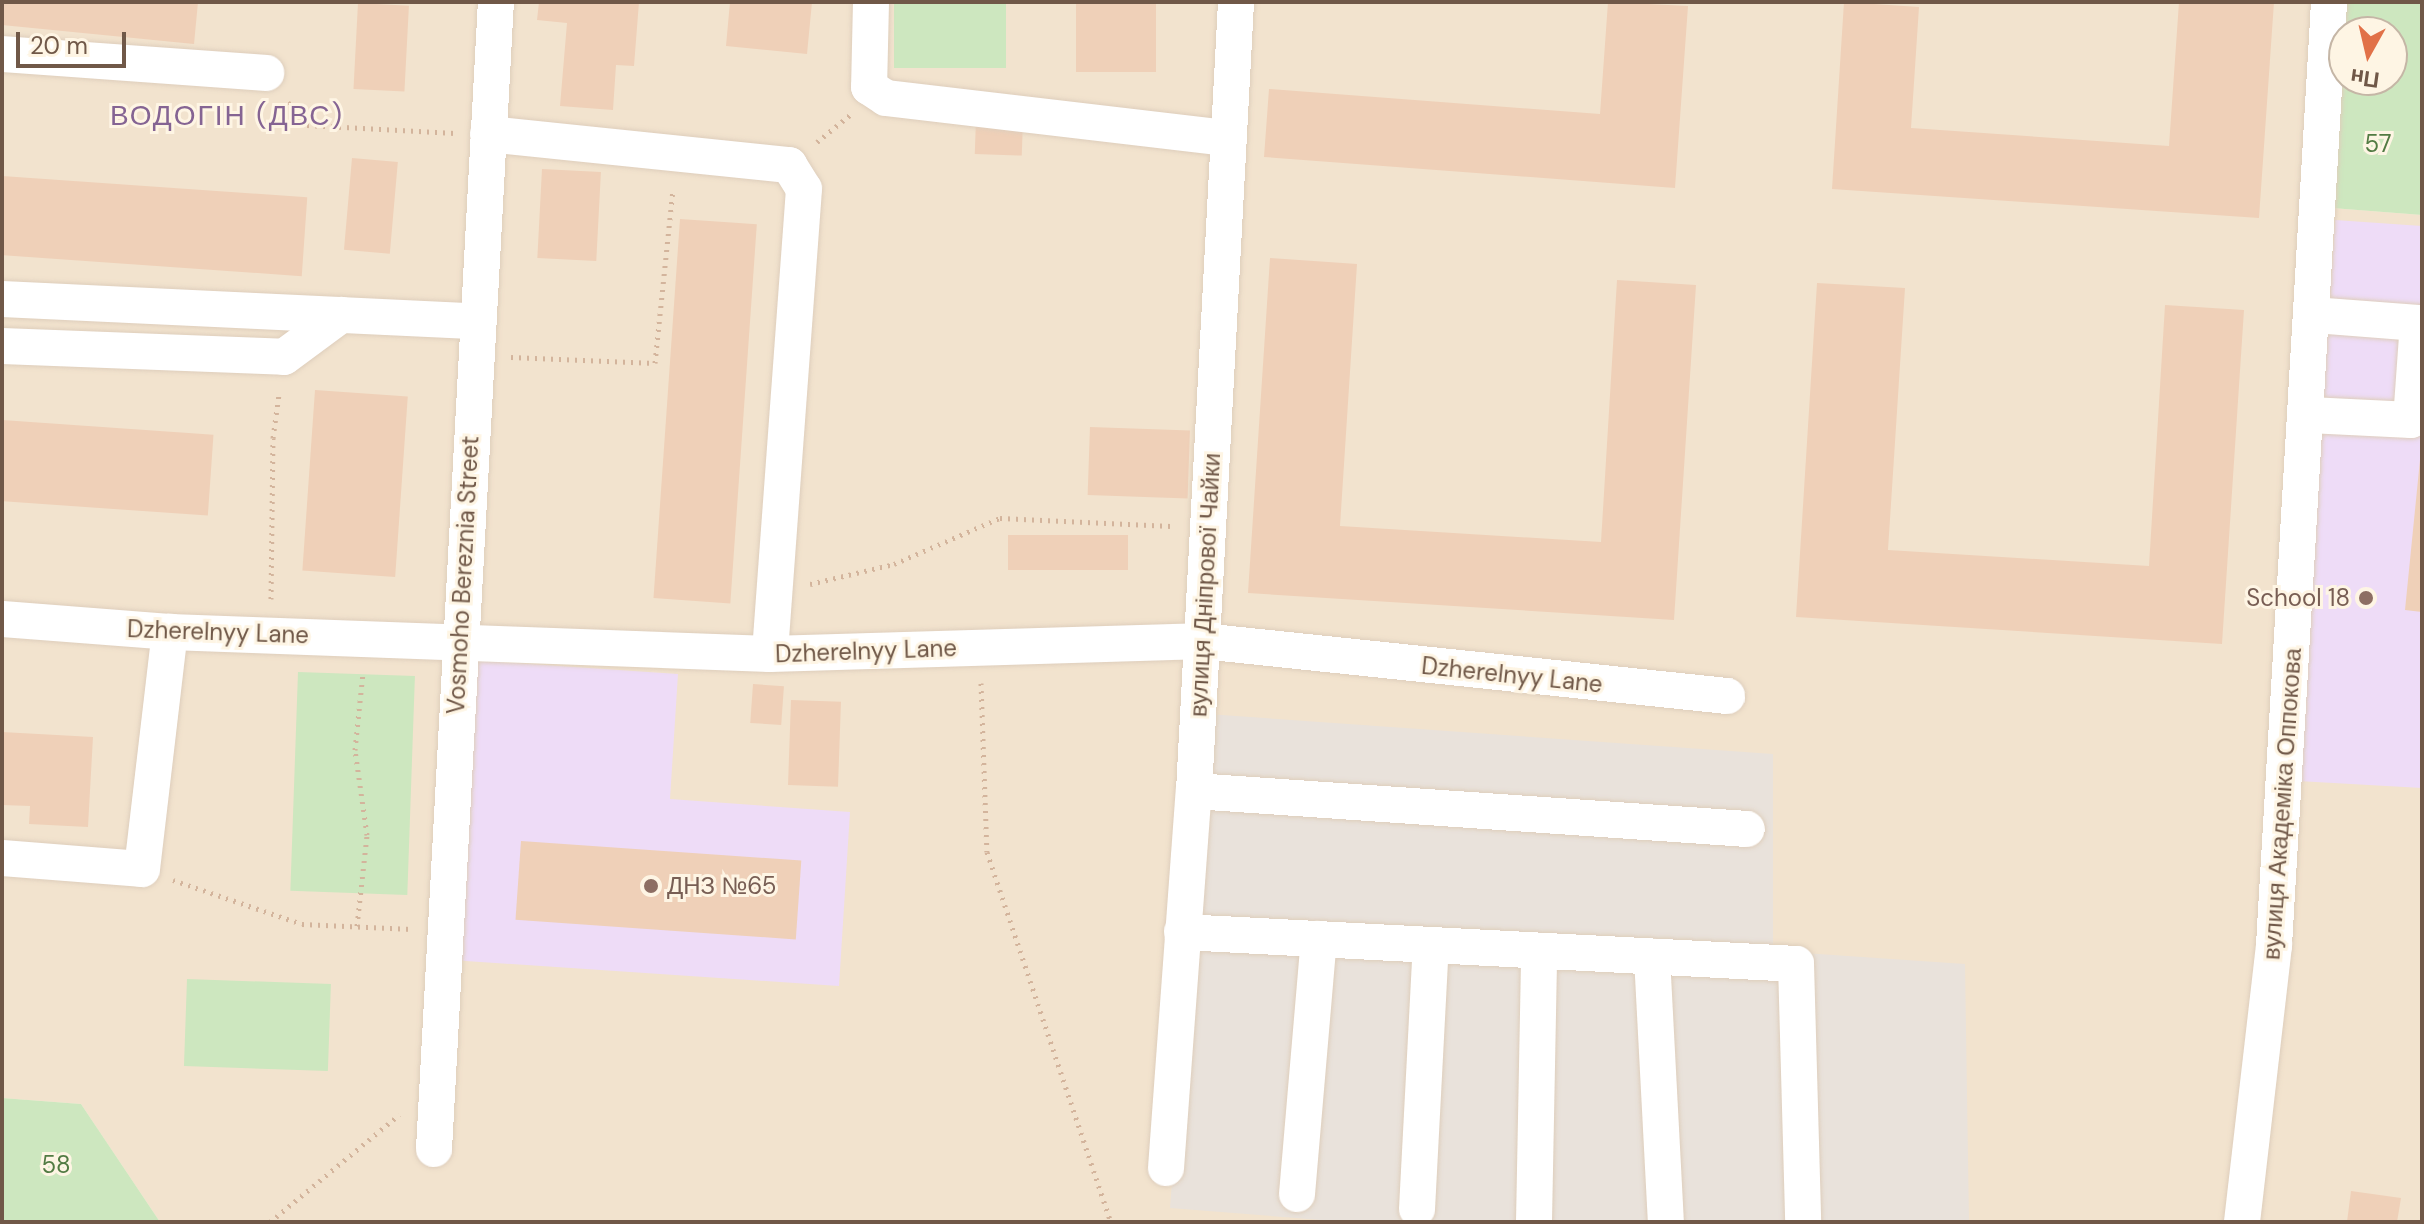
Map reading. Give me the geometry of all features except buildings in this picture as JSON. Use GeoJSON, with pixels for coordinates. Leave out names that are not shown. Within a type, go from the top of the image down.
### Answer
{"type":"FeatureCollection","features":[{"type":"Feature","properties":{"kind":"street","name":"Vosmoho Bereznia Street"},"geometry":{"type":"LineString","coordinates":[[434,1149],[475,338],[496,2]]}},
{"type":"Feature","properties":{"kind":"street"},"geometry":{"type":"LineString","coordinates":[[871,2],[867,78],[876,94],[1229,138]]}},
{"type":"Feature","properties":{"kind":"street","name":"вулиця Дніпрової Чайки"},"geometry":{"type":"LineString","coordinates":[[1166,1168],[1194,791],[1236,2]]}},
{"type":"Feature","properties":{"kind":"street","name":"вулиця Академіка Оппокова"},"geometry":{"type":"LineString","coordinates":[[2242,1222],[2274,945],[2315,315],[2329,2]]}},
{"type":"Feature","properties":{"kind":"street"},"geometry":{"type":"LineString","coordinates":[[2,54],[266,73]]}},
{"type":"Feature","properties":{"kind":"street"},"geometry":{"type":"LineString","coordinates":[[488,134],[789,165],[804,189],[770,654]]}},
{"type":"Feature","properties":{"kind":"street"},"geometry":{"type":"LineString","coordinates":[[2,299],[341,315],[475,338]]}},
{"type":"Feature","properties":{"kind":"street"},"geometry":{"type":"LineString","coordinates":[[2,346],[284,357],[341,315]]}},
{"type":"Feature","properties":{"kind":"street"},"geometry":{"type":"LineString","coordinates":[[2309,415],[2411,420],[2420,323],[2315,315]]}},
{"type":"Feature","properties":{"kind":"street","name":"Dzherelnyy Lane"},"geometry":{"type":"LineString","coordinates":[[2,619],[170,632],[770,654],[1202,641],[1727,696]]}},
{"type":"Feature","properties":{"kind":"street"},"geometry":{"type":"LineString","coordinates":[[2,858],[142,869],[170,632]]}},
{"type":"Feature","properties":{"kind":"street"},"geometry":{"type":"LineString","coordinates":[[1194,791],[1747,829]]}},
{"type":"Feature","properties":{"kind":"street"},"geometry":{"type":"LineString","coordinates":[[1182,932],[1796,964],[1803,1222]]}},
{"type":"Feature","properties":{"kind":"street"},"geometry":{"type":"LineString","coordinates":[[1297,1194],[1319,939]]}},
{"type":"Feature","properties":{"kind":"street"},"geometry":{"type":"LineString","coordinates":[[1417,1209],[1431,945]]}},
{"type":"Feature","properties":{"kind":"street"},"geometry":{"type":"LineString","coordinates":[[1534,1222],[1539,951]]}},
{"type":"Feature","properties":{"kind":"street"},"geometry":{"type":"LineString","coordinates":[[1652,957],[1666,1222]]}},
{"type":"Feature","properties":{"kind":"path"},"geometry":{"type":"LineString","coordinates":[[266,73],[307,125],[488,134]]}},
{"type":"Feature","properties":{"kind":"path"},"geometry":{"type":"LineString","coordinates":[[789,165],[876,94]]}},
{"type":"Feature","properties":{"kind":"path"},"geometry":{"type":"LineString","coordinates":[[475,338],[655,363],[677,153]]}},
{"type":"Feature","properties":{"kind":"path"},"geometry":{"type":"LineString","coordinates":[[271,634],[273,438],[284,357]]}},
{"type":"Feature","properties":{"kind":"path"},"geometry":{"type":"LineString","coordinates":[[775,579],[820,585],[894,564],[1000,518],[1208,528]]}},
{"type":"Feature","properties":{"kind":"path"},"geometry":{"type":"LineString","coordinates":[[357,926],[367,835],[355,750],[367,639]]}},
{"type":"Feature","properties":{"kind":"path"},"geometry":{"type":"LineString","coordinates":[[979,648],[987,852],[1111,1222]]}},
{"type":"Feature","properties":{"kind":"path"},"geometry":{"type":"LineString","coordinates":[[142,869],[302,924],[445,930]]}},
{"type":"Feature","properties":{"kind":"path"},"geometry":{"type":"LineString","coordinates":[[270,1222],[437,1086]]}},
{"type":"Feature","properties":{"kind":"shaded area"},"geometry":{"type":"Polygon","coordinates":[[[2,2],[2339,2],[2339,16],[2328,16],[2328,96],[2336,96],[2332,208],[2422,215],[2422,1222],[160,1222],[81,1104],[2,1098],[2,2]]]}},
{"type":"Feature","properties":{"kind":"shaded area","name":"School 18"},"geometry":{"type":"Polygon","coordinates":[[[2335,220],[2422,226],[2422,788],[2298,781],[2335,220]]]}},
{"type":"Feature","properties":{"kind":"shaded area","name":"ДНЗ №65"},"geometry":{"type":"Polygon","coordinates":[[[471,660],[678,674],[670,799],[850,812],[839,986],[451,960],[471,660]]]}},
{"type":"Feature","properties":{"kind":"shaded area"},"geometry":{"type":"Polygon","coordinates":[[[1207,714],[1773,754],[1773,951],[1965,964],[1969,1222],[1346,1222],[1170,1208],[1207,714]]]}},
{"type":"Feature","properties":{"kind":"green space"},"geometry":{"type":"Polygon","coordinates":[[[894,2],[1006,2],[1006,68],[894,68],[894,2]]]}},
{"type":"Feature","properties":{"kind":"green space","name":"57"},"geometry":{"type":"Polygon","coordinates":[[[2339,2],[2422,2],[2422,215],[2332,208],[2336,96],[2408,96],[2408,16],[2339,16],[2339,2]]]}},
{"type":"Feature","properties":{"kind":"green space"},"geometry":{"type":"Polygon","coordinates":[[[298,672],[415,676],[407,895],[290,891],[298,672]]]}},
{"type":"Feature","properties":{"kind":"green space"},"geometry":{"type":"Polygon","coordinates":[[[187,979],[331,984],[328,1071],[184,1066],[187,979]]]}},
{"type":"Feature","properties":{"kind":"green space","name":"58"},"geometry":{"type":"Polygon","coordinates":[[[2,1098],[81,1104],[160,1222],[2,1222],[2,1098]]]}},
{"type":"Feature","properties":{"kind":"place","name":"School 18"},"geometry":{"type":"Point","coordinates":[2366,598]}},
{"type":"Feature","properties":{"kind":"place","name":"ДНЗ №65"},"geometry":{"type":"Point","coordinates":[651,886]}},
{"type":"Feature","properties":{"kind":"district","name":"ВОДОГІН (ДВС)"},"geometry":{"type":"Point","coordinates":[227,116]}}]}
